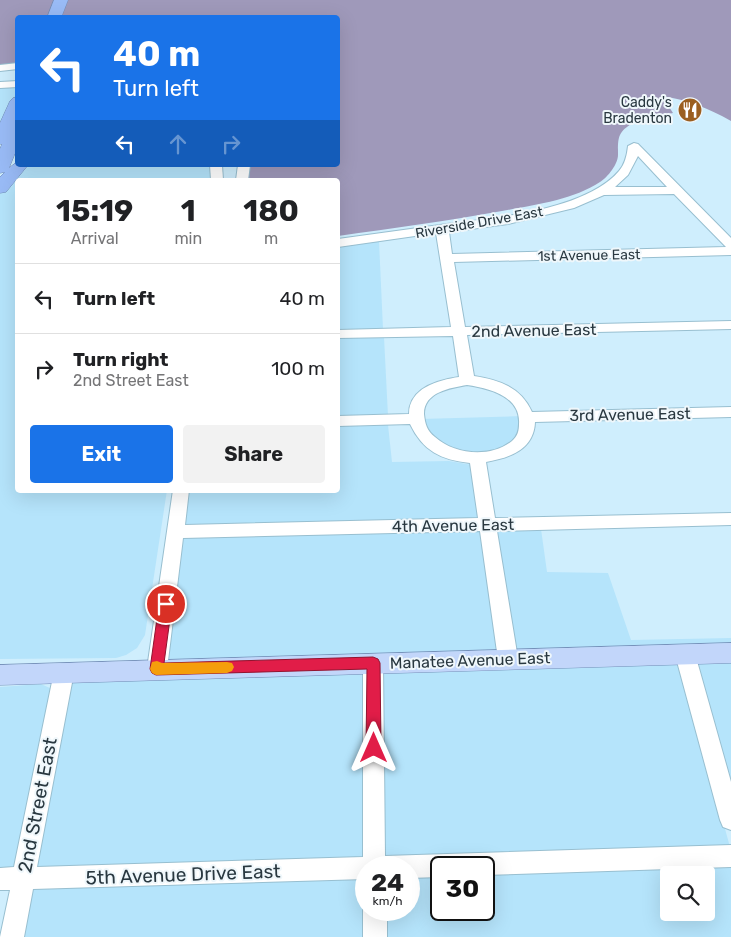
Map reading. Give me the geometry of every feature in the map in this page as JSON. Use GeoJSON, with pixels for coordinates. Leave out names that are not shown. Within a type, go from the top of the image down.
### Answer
{"type":"FeatureCollection","features":[{"type":"Feature","properties":{"kind":"highway"},"geometry":{"type":"LineString","coordinates":[[55,15],[61,0]]}},
{"type":"Feature","properties":{"kind":"highway"},"geometry":{"type":"LineString","coordinates":[[64,15],[70,0]]}},
{"type":"Feature","properties":{"kind":"highway"},"geometry":{"type":"LineString","coordinates":[[0,142],[15,108]]}},
{"type":"Feature","properties":{"kind":"highway"},"geometry":{"type":"LineString","coordinates":[[0,168],[15,133]]}},
{"type":"Feature","properties":{"kind":"highway"},"geometry":{"type":"LineString","coordinates":[[0,188],[18,167]]}},
{"type":"Feature","properties":{"kind":"main road","name":"Manatee Avenue East"},"geometry":{"type":"LineString","coordinates":[[0,675],[731,653]]}},
{"type":"Feature","properties":{"kind":"street"},"geometry":{"type":"LineString","coordinates":[[0,68],[15,66]]}},
{"type":"Feature","properties":{"kind":"street"},"geometry":{"type":"LineString","coordinates":[[0,85],[15,84]]}},
{"type":"Feature","properties":{"kind":"street"},"geometry":{"type":"LineString","coordinates":[[634,146],[731,245]]}},
{"type":"Feature","properties":{"kind":"street"},"geometry":{"type":"LineString","coordinates":[[602,191],[628,169],[634,146]]}},
{"type":"Feature","properties":{"kind":"street","name":"Riverside Drive East"},"geometry":{"type":"LineString","coordinates":[[340,243],[442,230],[529,215],[570,204],[602,191],[678,190]]}},
{"type":"Feature","properties":{"kind":"street"},"geometry":{"type":"LineString","coordinates":[[442,230],[467,380]]}},
{"type":"Feature","properties":{"kind":"street","name":"1st Avenue East"},"geometry":{"type":"LineString","coordinates":[[448,258],[731,251]]}},
{"type":"Feature","properties":{"kind":"street","name":"2nd Avenue East"},"geometry":{"type":"LineString","coordinates":[[340,334],[731,325]]}},
{"type":"Feature","properties":{"kind":"street"},"geometry":{"type":"LineString","coordinates":[[467,380],[488,383],[507,390],[519,400],[528,417],[527,432],[516,445],[501,454],[477,458],[452,454],[434,446],[420,433],[415,419],[417,406],[428,392],[443,384],[467,380]]}},
{"type":"Feature","properties":{"kind":"street","name":"3rd Avenue East"},"geometry":{"type":"LineString","coordinates":[[528,417],[731,412]]}},
{"type":"Feature","properties":{"kind":"street"},"geometry":{"type":"LineString","coordinates":[[340,421],[415,419]]}},
{"type":"Feature","properties":{"kind":"street"},"geometry":{"type":"LineString","coordinates":[[477,458],[508,659]]}},
{"type":"Feature","properties":{"kind":"street"},"geometry":{"type":"LineString","coordinates":[[156,669],[181,493]]}},
{"type":"Feature","properties":{"kind":"street","name":"4th Avenue East"},"geometry":{"type":"LineString","coordinates":[[175,532],[731,519]]}},
{"type":"Feature","properties":{"kind":"street"},"geometry":{"type":"LineString","coordinates":[[685,654],[731,820]]}},
{"type":"Feature","properties":{"kind":"street"},"geometry":{"type":"LineString","coordinates":[[373,663],[374,856]]}},
{"type":"Feature","properties":{"kind":"street","name":"2nd Street East"},"geometry":{"type":"LineString","coordinates":[[12,937],[64,672]]}},
{"type":"Feature","properties":{"kind":"street","name":"5th Avenue Drive East"},"geometry":{"type":"LineString","coordinates":[[420,866],[731,856]]}},
{"type":"Feature","properties":{"kind":"street","name":"5th Avenue Drive East"},"geometry":{"type":"LineString","coordinates":[[0,879],[355,868]]}},
{"type":"Feature","properties":{"kind":"street"},"geometry":{"type":"LineString","coordinates":[[375,921],[375,937]]}},
{"type":"Feature","properties":{"kind":"shaded area"},"geometry":{"type":"Polygon","coordinates":[[[0,0],[731,0],[731,121],[698,105],[662,96],[673,113],[642,119],[628,126],[621,133],[618,145],[618,159],[612,170],[600,182],[578,193],[540,204],[482,215],[340,236],[340,178],[245,178],[247,167],[340,167],[340,15],[15,15],[15,66],[0,67],[0,0]]]}},
{"type":"Feature","properties":{"kind":"shaded area"},"geometry":{"type":"Polygon","coordinates":[[[15,86],[15,96],[0,128],[0,87],[15,86]]]}},
{"type":"Feature","properties":{"kind":"shaded area"},"geometry":{"type":"Polygon","coordinates":[[[21,167],[211,167],[212,178],[15,178],[15,493],[167,493],[145,635],[137,648],[126,655],[116,658],[0,659],[0,193],[21,167]]]}},
{"type":"Feature","properties":{"kind":"shaded area"},"geometry":{"type":"Polygon","coordinates":[[[379,241],[383,329],[340,330],[340,246],[379,241]]]}},
{"type":"Feature","properties":{"kind":"shaded area"},"geometry":{"type":"Polygon","coordinates":[[[384,337],[388,416],[340,417],[340,338],[384,337]]]}},
{"type":"Feature","properties":{"kind":"shaded area"},"geometry":{"type":"Polygon","coordinates":[[[523,416],[524,422],[514,442],[494,452],[469,454],[435,441],[420,419],[523,416]]]}},
{"type":"Feature","properties":{"kind":"shaded area"},"geometry":{"type":"Polygon","coordinates":[[[388,425],[392,462],[449,461],[472,465],[480,519],[183,526],[187,493],[340,493],[340,426],[388,425]]]}},
{"type":"Feature","properties":{"kind":"shaded area"},"geometry":{"type":"Polygon","coordinates":[[[541,529],[547,572],[608,573],[631,640],[731,638],[731,646],[514,652],[494,530],[541,529]]]}},
{"type":"Feature","properties":{"kind":"shaded area"},"geometry":{"type":"Polygon","coordinates":[[[481,530],[500,652],[165,662],[181,537],[481,530]]]}},
{"type":"Feature","properties":{"kind":"shaded area"},"geometry":{"type":"Polygon","coordinates":[[[731,660],[731,791],[694,661],[731,660]]]}},
{"type":"Feature","properties":{"kind":"shaded area"},"geometry":{"type":"Polygon","coordinates":[[[679,661],[730,847],[420,857],[383,856],[381,670],[679,661]]]}},
{"type":"Feature","properties":{"kind":"shaded area"},"geometry":{"type":"Polygon","coordinates":[[[366,670],[366,856],[355,856],[355,858],[33,869],[70,679],[366,670]]]}},
{"type":"Feature","properties":{"kind":"shaded area"},"geometry":{"type":"Polygon","coordinates":[[[41,684],[52,689],[16,869],[0,870],[0,687],[41,684]]]}},
{"type":"Feature","properties":{"kind":"shaded area"},"geometry":{"type":"Polygon","coordinates":[[[731,866],[731,937],[384,937],[384,921],[420,921],[420,876],[430,875],[430,921],[495,921],[495,874],[660,868],[660,921],[715,921],[715,867],[731,866]]]}},
{"type":"Feature","properties":{"kind":"shaded area"},"geometry":{"type":"Polygon","coordinates":[[[355,877],[355,921],[366,921],[366,937],[21,937],[30,888],[355,877]]]}},
{"type":"Feature","properties":{"kind":"slow traffic"},"geometry":{"type":"LineString","coordinates":[[157,667],[156,669],[227,667]]}},
{"type":"Feature","properties":{"kind":"place","name":"Caddy's Bradenton"},"geometry":{"type":"Point","coordinates":[690,110]}},
{"type":"Feature","properties":{"kind":"route"},"geometry":{"type":"LineString","coordinates":[[166,604],[156,669],[373,663],[374,748]]}}]}
